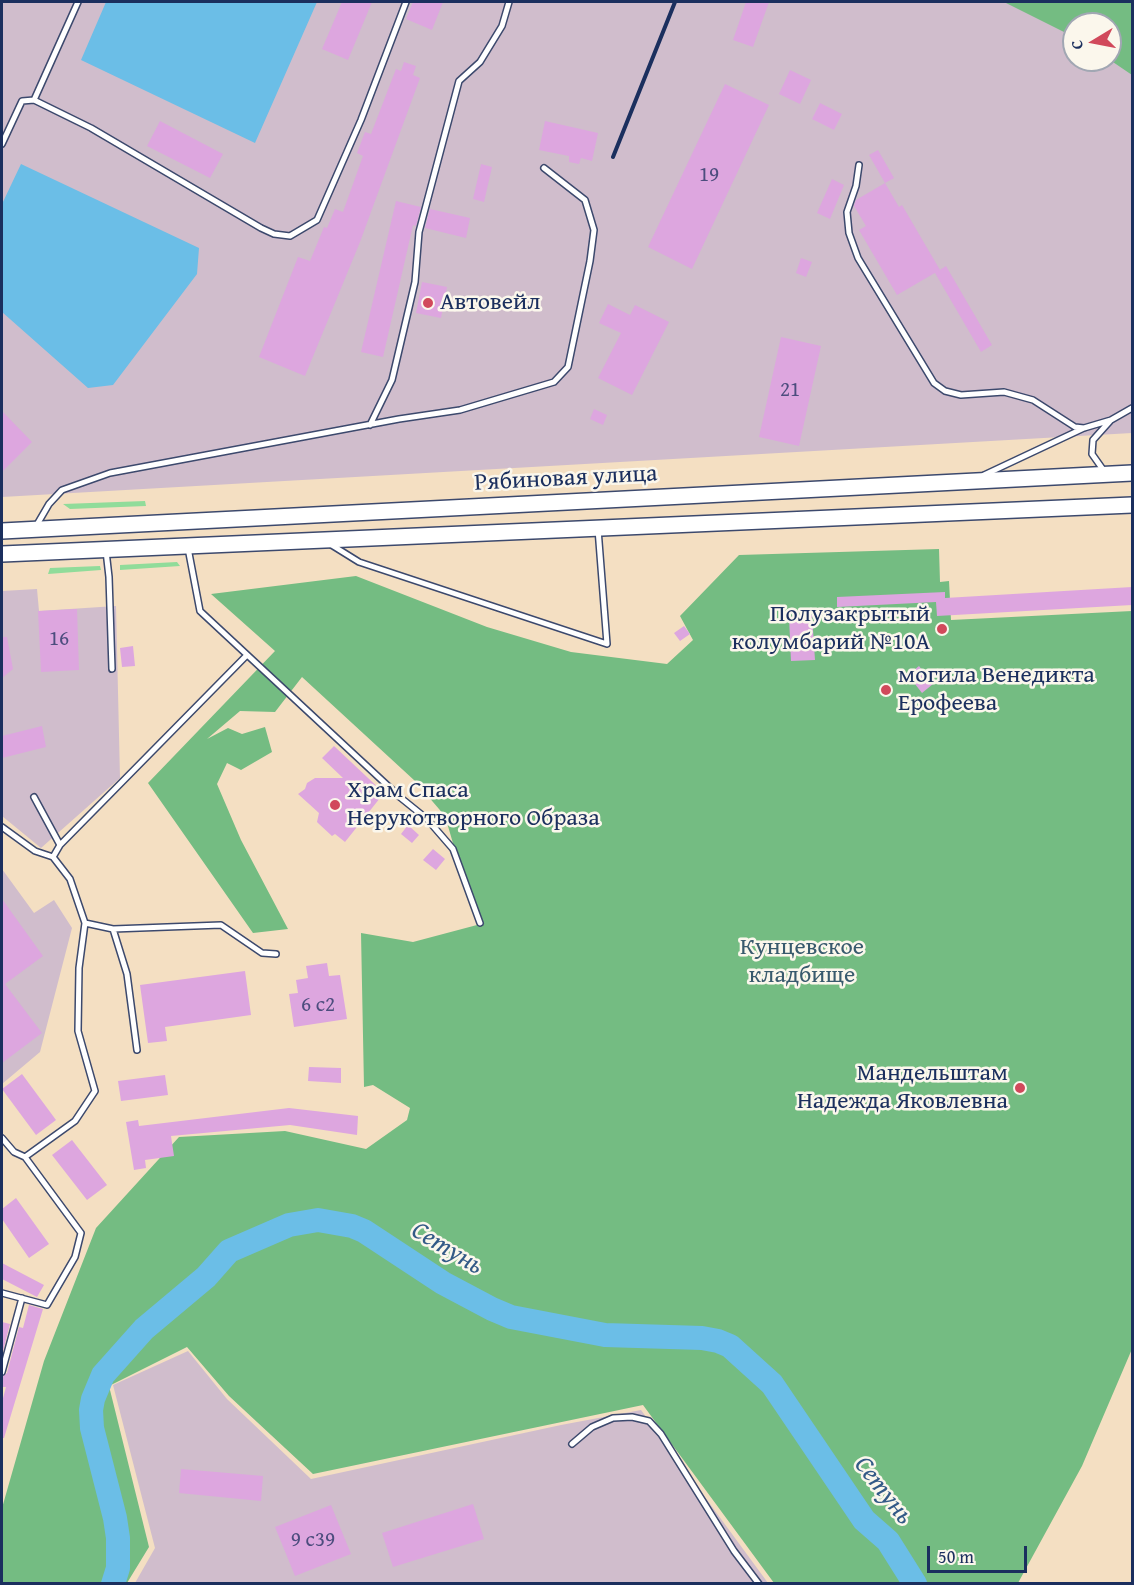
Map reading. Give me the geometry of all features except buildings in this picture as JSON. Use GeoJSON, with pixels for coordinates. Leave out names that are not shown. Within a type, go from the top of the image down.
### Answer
{"type":"FeatureCollection","features":[{"type":"Feature","properties":{"kind":"main road","name":"Рябиновая улица"},"geometry":{"type":"LineString","coordinates":[[2,531],[1132,473]]}},
{"type":"Feature","properties":{"kind":"main road","name":"Рябиновая улица"},"geometry":{"type":"LineString","coordinates":[[2,554],[1132,505]]}},
{"type":"Feature","properties":{"kind":"lane"},"geometry":{"type":"LineString","coordinates":[[34,100],[78,2]]}},
{"type":"Feature","properties":{"kind":"lane"},"geometry":{"type":"LineString","coordinates":[[2,144],[22,101],[34,100],[91,129],[261,228],[274,234],[290,236],[317,220],[361,120],[406,2]]}},
{"type":"Feature","properties":{"kind":"lane"},"geometry":{"type":"LineString","coordinates":[[370,425],[392,380],[415,282],[420,232],[459,81],[480,62],[502,26],[508,2]]}},
{"type":"Feature","properties":{"kind":"lane"},"geometry":{"type":"LineString","coordinates":[[859,165],[856,186],[847,212],[849,233],[858,258],[934,383],[945,391],[961,395],[1004,392],[1033,400],[1075,427],[1084,428]]}},
{"type":"Feature","properties":{"kind":"lane"},"geometry":{"type":"LineString","coordinates":[[34,529],[49,504],[62,490],[110,473],[460,410],[555,382],[568,367],[590,261],[594,230],[585,200],[544,168]]}},
{"type":"Feature","properties":{"kind":"lane"},"geometry":{"type":"LineString","coordinates":[[969,482],[1084,428],[1111,420],[1132,408]]}},
{"type":"Feature","properties":{"kind":"lane"},"geometry":{"type":"LineString","coordinates":[[1108,474],[1099,467],[1092,454],[1093,440],[1111,420]]}},
{"type":"Feature","properties":{"kind":"lane"},"geometry":{"type":"LineString","coordinates":[[323,540],[359,562],[606,644],[598,527]]}},
{"type":"Feature","properties":{"kind":"lane"},"geometry":{"type":"LineString","coordinates":[[188,547],[200,611],[439,832],[453,849],[480,923]]}},
{"type":"Feature","properties":{"kind":"lane"},"geometry":{"type":"LineString","coordinates":[[106,550],[112,669]]}},
{"type":"Feature","properties":{"kind":"lane"},"geometry":{"type":"LineString","coordinates":[[53,857],[60,845],[247,655]]}},
{"type":"Feature","properties":{"kind":"lane"},"geometry":{"type":"LineString","coordinates":[[34,797],[60,845]]}},
{"type":"Feature","properties":{"kind":"lane"},"geometry":{"type":"LineString","coordinates":[[2,827],[35,851],[53,857],[70,879],[86,923],[79,968],[78,1031],[95,1091],[75,1121],[25,1157]]}},
{"type":"Feature","properties":{"kind":"lane"},"geometry":{"type":"LineString","coordinates":[[86,923],[113,929],[221,925],[262,953],[276,954]]}},
{"type":"Feature","properties":{"kind":"lane"},"geometry":{"type":"LineString","coordinates":[[113,929],[127,974],[137,1050]]}},
{"type":"Feature","properties":{"kind":"lane"},"geometry":{"type":"LineString","coordinates":[[2,1138],[14,1152],[25,1157],[81,1233],[75,1257],[47,1305],[2,1293]]}},
{"type":"Feature","properties":{"kind":"lane"},"geometry":{"type":"LineString","coordinates":[[2,1372],[22,1298]]}},
{"type":"Feature","properties":{"kind":"lane"},"geometry":{"type":"LineString","coordinates":[[572,1444],[592,1427],[613,1419],[632,1417],[649,1421],[661,1434],[734,1551],[759,1584]]}},
{"type":"Feature","properties":{"kind":"shaded area"},"geometry":{"type":"Polygon","coordinates":[[[2,2],[1046,2],[1062,15],[1062,72],[1122,72],[1122,47],[1132,36],[1132,433],[2,497],[2,2]]]}},
{"type":"Feature","properties":{"kind":"shaded area"},"geometry":{"type":"Polygon","coordinates":[[[37,589],[39,611],[116,606],[120,778],[41,848],[2,816],[2,591],[37,589]]]}},
{"type":"Feature","properties":{"kind":"shaded area"},"geometry":{"type":"Polygon","coordinates":[[[2,869],[34,913],[54,900],[72,928],[40,1052],[2,1084],[2,869]]]}},
{"type":"Feature","properties":{"kind":"shaded area"},"geometry":{"type":"Polygon","coordinates":[[[188,1351],[227,1399],[311,1479],[641,1410],[768,1583],[135,1583],[155,1548],[113,1385],[188,1351]]]}},
{"type":"Feature","properties":{"kind":"green space"},"geometry":{"type":"Polygon","coordinates":[[[1004,2],[1132,2],[1132,75],[1122,68],[1122,12],[1062,12],[1062,31],[1004,2]]]}},
{"type":"Feature","properties":{"kind":"green space"},"geometry":{"type":"Polygon","coordinates":[[[145,501],[146,506],[70,509],[63,504],[145,501]]]}},
{"type":"Feature","properties":{"kind":"green space","name":"Кунцевское кладбище"},"geometry":{"type":"Polygon","coordinates":[[[939,549],[940,582],[949,581],[951,620],[1132,611],[1132,1349],[1082,1466],[1018,1583],[774,1583],[643,1405],[313,1474],[229,1396],[187,1347],[109,1386],[149,1547],[127,1583],[2,1583],[2,1508],[44,1361],[96,1228],[179,1137],[285,1131],[366,1149],[407,1120],[410,1108],[373,1085],[364,1087],[361,933],[413,942],[477,925],[445,816],[415,781],[302,677],[275,712],[240,711],[207,739],[228,728],[242,734],[265,727],[272,752],[241,770],[227,763],[217,784],[241,840],[288,929],[253,933],[148,783],[275,651],[211,594],[356,576],[487,627],[571,652],[667,664],[693,640],[680,616],[739,555],[939,549]]]}},
{"type":"Feature","properties":{"kind":"green space"},"geometry":{"type":"Polygon","coordinates":[[[177,562],[180,566],[120,570],[120,565],[177,562]]]}},
{"type":"Feature","properties":{"kind":"green space"},"geometry":{"type":"Polygon","coordinates":[[[100,566],[101,570],[48,574],[50,568],[100,566]]]}},
{"type":"Feature","properties":{"kind":"water"},"geometry":{"type":"Polygon","coordinates":[[[106,2],[317,2],[255,143],[81,60],[106,2]]]}},
{"type":"Feature","properties":{"kind":"water"},"geometry":{"type":"Polygon","coordinates":[[[21,164],[199,248],[197,274],[113,385],[88,388],[2,312],[2,204],[21,164]]]}},
{"type":"Feature","properties":{"kind":"waterway","name":"Сетунь"},"geometry":{"type":"LineString","coordinates":[[113,1584],[118,1568],[118,1538],[92,1428],[91,1410],[103,1375],[144,1329],[206,1277],[229,1251],[289,1225],[318,1220],[352,1226],[364,1231],[443,1283],[511,1317],[605,1335],[702,1338],[730,1346],[772,1384],[864,1520],[888,1541],[915,1584]]}},
{"type":"Feature","properties":{"kind":"railway"},"geometry":{"type":"LineString","coordinates":[[613,157],[675,2]]}},
{"type":"Feature","properties":{"kind":"place","name":"Автовейл"},"geometry":{"type":"Point","coordinates":[428,303]}},
{"type":"Feature","properties":{"kind":"place","name":"Полузакрытый колумбарий №10А"},"geometry":{"type":"Point","coordinates":[942,629]}},
{"type":"Feature","properties":{"kind":"place","name":"могила Венедикта Ерофеева"},"geometry":{"type":"Point","coordinates":[886,690]}},
{"type":"Feature","properties":{"kind":"place","name":"Храм Спаса Нерукотворного Образа"},"geometry":{"type":"Point","coordinates":[335,805]}},
{"type":"Feature","properties":{"kind":"place","name":"Мандельштам Надежда Яковлевна"},"geometry":{"type":"Point","coordinates":[1020,1088]}}]}
